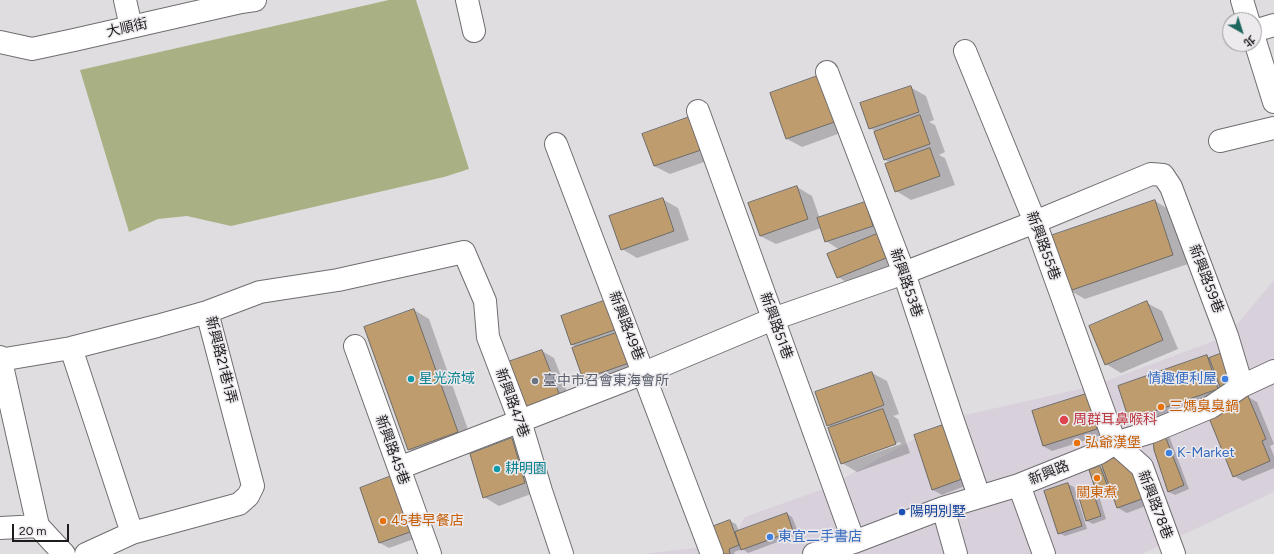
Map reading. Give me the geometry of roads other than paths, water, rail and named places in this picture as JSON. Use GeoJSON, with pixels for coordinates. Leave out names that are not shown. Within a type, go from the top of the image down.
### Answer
{"type":"FeatureCollection","features":[{"type":"Feature","properties":{"kind":"street"},"geometry":{"type":"LineString","coordinates":[[126,0],[131,27]]}},
{"type":"Feature","properties":{"kind":"street"},"geometry":{"type":"LineString","coordinates":[[466,0],[474,31]]}},
{"type":"Feature","properties":{"kind":"street"},"geometry":{"type":"LineString","coordinates":[[1242,0],[1246,12]]}},
{"type":"Feature","properties":{"kind":"street","name":"大順街"},"geometry":{"type":"LineString","coordinates":[[0,42],[32,49],[245,1]]}},
{"type":"Feature","properties":{"kind":"street"},"geometry":{"type":"LineString","coordinates":[[1262,29],[1274,25]]}},
{"type":"Feature","properties":{"kind":"street","name":"新興路55巷"},"geometry":{"type":"LineString","coordinates":[[965,51],[1035,222],[1115,443]]}},
{"type":"Feature","properties":{"kind":"street"},"geometry":{"type":"LineString","coordinates":[[1258,52],[1274,102]]}},
{"type":"Feature","properties":{"kind":"street","name":"新興路53巷"},"geometry":{"type":"LineString","coordinates":[[827,72],[904,272],[949,411],[979,496]]}},
{"type":"Feature","properties":{"kind":"street","name":"新興路51巷"},"geometry":{"type":"LineString","coordinates":[[698,111],[854,542]]}},
{"type":"Feature","properties":{"kind":"street"},"geometry":{"type":"LineString","coordinates":[[1220,141],[1274,128]]}},
{"type":"Feature","properties":{"kind":"street","name":"新興路49巷"},"geometry":{"type":"LineString","coordinates":[[556,144],[712,554]]}},
{"type":"Feature","properties":{"kind":"street","name":"新興路59巷"},"geometry":{"type":"LineString","coordinates":[[1035,222],[1151,174],[1163,176],[1171,187],[1224,328],[1242,386]]}},
{"type":"Feature","properties":{"kind":"street"},"geometry":{"type":"LineString","coordinates":[[398,468],[644,373],[773,319],[904,272],[1035,222]]}},
{"type":"Feature","properties":{"kind":"street","name":"新興路21巷1弄"},"geometry":{"type":"LineString","coordinates":[[86,554],[132,533],[239,504],[248,496],[253,486],[207,312],[260,292],[338,280],[464,252]]}},
{"type":"Feature","properties":{"kind":"street","name":"新興路47巷"},"geometry":{"type":"LineString","coordinates":[[464,252],[486,301],[488,337],[520,421],[562,554]]}},
{"type":"Feature","properties":{"kind":"street"},"geometry":{"type":"LineString","coordinates":[[64,554],[38,526],[0,359],[72,348],[207,312]]}},
{"type":"Feature","properties":{"kind":"street","name":"新興路45巷"},"geometry":{"type":"LineString","coordinates":[[355,346],[430,554]]}},
{"type":"Feature","properties":{"kind":"street"},"geometry":{"type":"LineString","coordinates":[[72,348],[132,533]]}},
{"type":"Feature","properties":{"kind":"street","name":"新興路"},"geometry":{"type":"LineString","coordinates":[[814,554],[854,542],[943,508],[1019,485],[1099,453],[1115,443],[1151,432],[1211,407],[1242,386],[1274,371]]}},
{"type":"Feature","properties":{"kind":"street","name":"新興路78巷"},"geometry":{"type":"LineString","coordinates":[[1115,443],[1142,467],[1174,554]]}},
{"type":"Feature","properties":{"kind":"street"},"geometry":{"type":"LineString","coordinates":[[1019,485],[1044,554]]}},
{"type":"Feature","properties":{"kind":"street"},"geometry":{"type":"LineString","coordinates":[[943,508],[956,554]]}},
{"type":"Feature","properties":{"kind":"street"},"geometry":{"type":"LineString","coordinates":[[0,528],[38,526]]}},
{"type":"Feature","properties":{"kind":"place","name":"星光流域"},"geometry":{"type":"Point","coordinates":[411,379]}},
{"type":"Feature","properties":{"kind":"place","name":"情趣便利屋"},"geometry":{"type":"Point","coordinates":[1225,379]}},
{"type":"Feature","properties":{"kind":"place","name":"臺中市召會東海會所"},"geometry":{"type":"Point","coordinates":[535,381]}},
{"type":"Feature","properties":{"kind":"place","name":"三媽臭臭鍋"},"geometry":{"type":"Point","coordinates":[1161,407]}},
{"type":"Feature","properties":{"kind":"place","name":"周群耳鼻喉科"},"geometry":{"type":"Point","coordinates":[1064,420]}},
{"type":"Feature","properties":{"kind":"place","name":"弘爺漢堡"},"geometry":{"type":"Point","coordinates":[1077,443]}},
{"type":"Feature","properties":{"kind":"place","name":"K-Market"},"geometry":{"type":"Point","coordinates":[1169,453]}},
{"type":"Feature","properties":{"kind":"place","name":"耕明園"},"geometry":{"type":"Point","coordinates":[497,469]}},
{"type":"Feature","properties":{"kind":"place","name":"關東煮"},"geometry":{"type":"Point","coordinates":[1097,478]}},
{"type":"Feature","properties":{"kind":"place","name":"陽明別墅"},"geometry":{"type":"Point","coordinates":[902,512]}},
{"type":"Feature","properties":{"kind":"place","name":"45巷早餐店"},"geometry":{"type":"Point","coordinates":[383,521]}},
{"type":"Feature","properties":{"kind":"place","name":"東宜二手書店"},"geometry":{"type":"Point","coordinates":[770,537]}}]}
